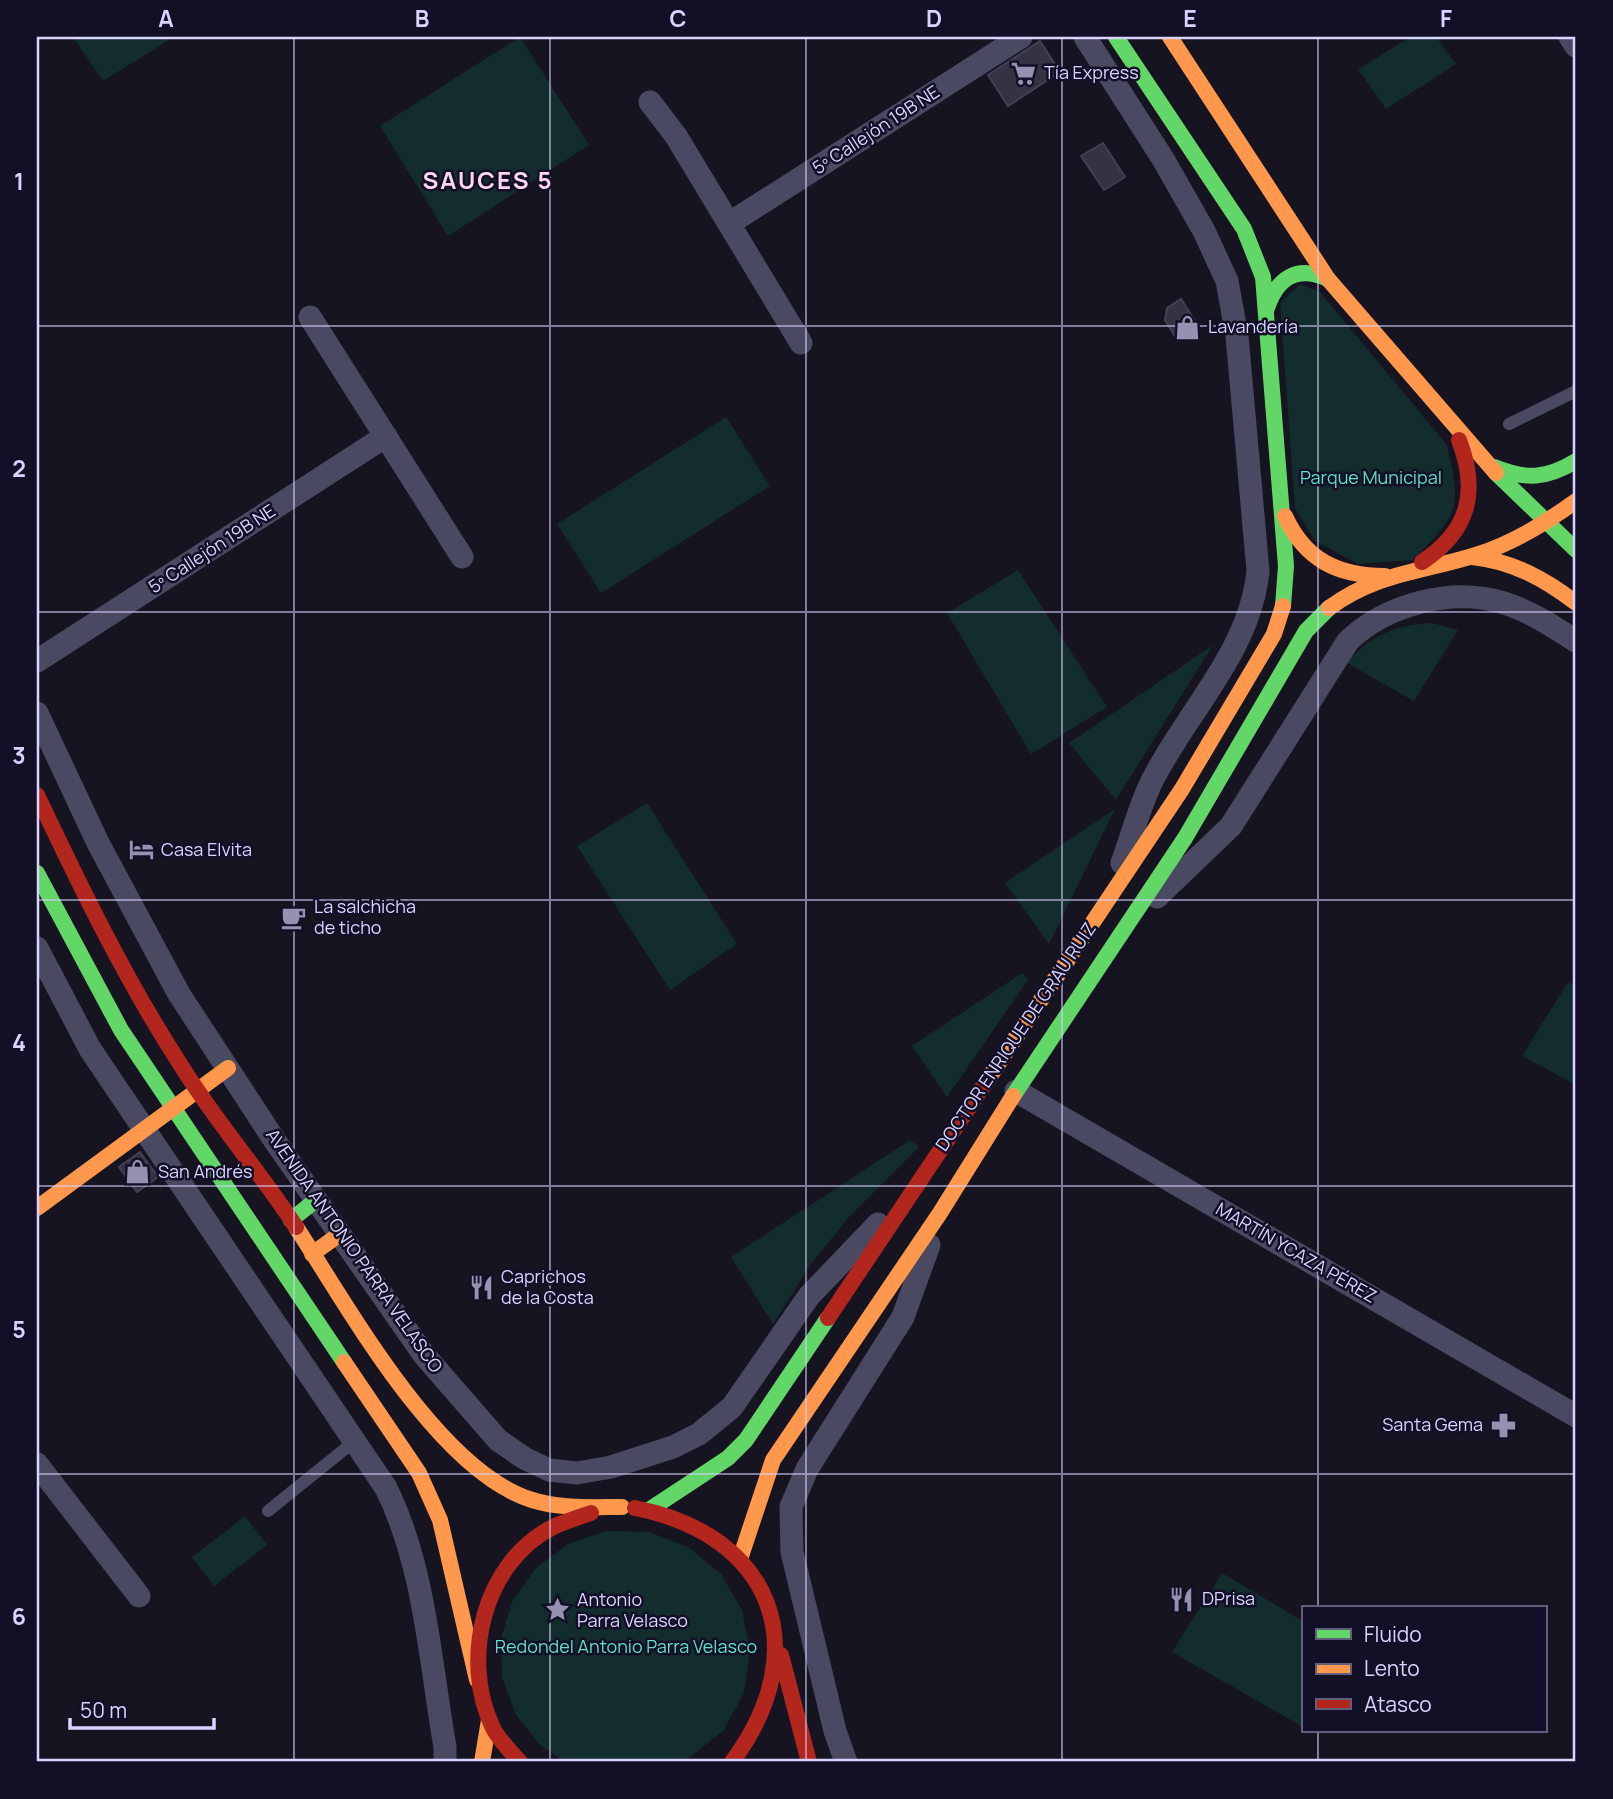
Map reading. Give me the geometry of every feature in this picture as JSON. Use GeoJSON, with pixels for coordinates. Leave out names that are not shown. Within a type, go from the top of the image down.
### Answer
{"type":"FeatureCollection","features":[{"type":"Feature","properties":{"kind":"street","name":"5º Callejón 19B NE"},"geometry":{"type":"LineString","coordinates":[[730,223],[1021,37]]}},
{"type":"Feature","properties":{"kind":"street"},"geometry":{"type":"LineString","coordinates":[[1085,37],[1163,159],[1204,231],[1227,281],[1237,335],[1258,570],[1256,593],[1244,629],[1152,782],[1109,896]]}},
{"type":"Feature","properties":{"kind":"street","name":"DOCTOR ENRIQUE DE GRAU RUIZ"},"geometry":{"type":"LineString","coordinates":[[649,1510],[727,1458],[746,1440],[1182,789],[1274,635],[1282,614],[1286,587],[1282,509],[1262,277],[1244,229],[1116,37]]}},
{"type":"Feature","properties":{"kind":"street"},"geometry":{"type":"LineString","coordinates":[[1170,37],[1290,226],[1328,279],[1486,464],[1576,550]]}},
{"type":"Feature","properties":{"kind":"street"},"geometry":{"type":"LineString","coordinates":[[1570,37],[1576,46]]}},
{"type":"Feature","properties":{"kind":"street"},"geometry":{"type":"LineString","coordinates":[[650,102],[676,136],[801,343]]}},
{"type":"Feature","properties":{"kind":"street"},"geometry":{"type":"LineString","coordinates":[[1266,311],[1274,286],[1288,274],[1307,270],[1328,279]]}},
{"type":"Feature","properties":{"kind":"street"},"geometry":{"type":"LineString","coordinates":[[310,317],[462,557]]}},
{"type":"Feature","properties":{"kind":"street"},"geometry":{"type":"LineString","coordinates":[[1411,568],[1447,546],[1464,518],[1469,493],[1469,468],[1452,426]]}},
{"type":"Feature","properties":{"kind":"street","name":"5º Callejón 19B NE"},"geometry":{"type":"LineString","coordinates":[[37,661],[386,436]]}},
{"type":"Feature","properties":{"kind":"street"},"geometry":{"type":"LineString","coordinates":[[1486,464],[1517,477],[1540,479],[1556,474],[1576,461]]}},
{"type":"Feature","properties":{"kind":"street","name":"DOCTOR ENRIQUE DE GRAU RUIZ"},"geometry":{"type":"LineString","coordinates":[[740,1559],[773,1460],[940,1213],[1016,1091],[1192,827],[1306,631],[1333,604],[1385,576],[1503,545],[1546,523],[1576,501]]}},
{"type":"Feature","properties":{"kind":"street"},"geometry":{"type":"LineString","coordinates":[[1282,509],[1290,531],[1312,557],[1347,574],[1385,576]]}},
{"type":"Feature","properties":{"kind":"street"},"geometry":{"type":"LineString","coordinates":[[1450,559],[1471,557],[1497,560],[1528,573],[1576,603]]}},
{"type":"Feature","properties":{"kind":"street","name":"DOCTOR ENRIQUE DE GRAU RUIZ"},"geometry":{"type":"LineString","coordinates":[[1129,923],[1231,826],[1348,641],[1376,618],[1419,604],[1482,599],[1504,603],[1525,612],[1576,641]]}},
{"type":"Feature","properties":{"kind":"street","name":"AVENIDA ANTONIO PARRA VELASCO"},"geometry":{"type":"LineString","coordinates":[[37,713],[98,842],[179,994],[316,1200],[424,1355],[498,1440],[524,1458],[549,1469],[577,1473],[611,1467],[673,1447],[717,1422],[732,1407],[809,1296],[922,1180]]}},
{"type":"Feature","properties":{"kind":"street","name":"AVENIDA ANTONIO PARRA VELASCO"},"geometry":{"type":"LineString","coordinates":[[37,795],[149,1013],[247,1161],[292,1220],[395,1376],[474,1465],[507,1489],[545,1506],[622,1507]]}},
{"type":"Feature","properties":{"kind":"street"},"geometry":{"type":"LineString","coordinates":[[37,873],[121,1030],[419,1473],[440,1520],[477,1680],[489,1720],[512,1755],[520,1762]]}},
{"type":"Feature","properties":{"kind":"street"},"geometry":{"type":"LineString","coordinates":[[37,948],[90,1049],[386,1488],[409,1544],[445,1747],[444,1762]]}},
{"type":"Feature","properties":{"kind":"street"},"geometry":{"type":"LineString","coordinates":[[37,1208],[228,1068]]}},
{"type":"Feature","properties":{"kind":"street","name":"MARTÍN YCAZA PÉREZ"},"geometry":{"type":"LineString","coordinates":[[1016,1091],[1576,1416]]}},
{"type":"Feature","properties":{"kind":"street"},"geometry":{"type":"LineString","coordinates":[[292,1220],[316,1200]]}},
{"type":"Feature","properties":{"kind":"street"},"geometry":{"type":"LineString","coordinates":[[846,1762],[835,1731],[792,1552],[791,1507],[807,1469],[903,1317],[940,1213]]}},
{"type":"Feature","properties":{"kind":"street"},"geometry":{"type":"LineString","coordinates":[[312,1254],[340,1234]]}},
{"type":"Feature","properties":{"kind":"street"},"geometry":{"type":"LineString","coordinates":[[37,1464],[139,1596]]}},
{"type":"Feature","properties":{"kind":"street"},"geometry":{"type":"LineString","coordinates":[[477,1680],[478,1629],[496,1581],[528,1543],[572,1517],[622,1507],[673,1514],[718,1537],[752,1574],[772,1621],[809,1762]]}},
{"type":"Feature","properties":{"kind":"street"},"geometry":{"type":"LineString","coordinates":[[732,1762],[762,1717],[766,1706],[775,1672],[772,1621]]}},
{"type":"Feature","properties":{"kind":"street"},"geometry":{"type":"LineString","coordinates":[[482,1762],[489,1720]]}},
{"type":"Feature","properties":{"kind":"lane"},"geometry":{"type":"LineString","coordinates":[[1509,424],[1576,391]]}},
{"type":"Feature","properties":{"kind":"lane"},"geometry":{"type":"LineString","coordinates":[[268,1511],[356,1440]]}},
{"type":"Feature","properties":{"kind":"green space"},"geometry":{"type":"Polygon","coordinates":[[[73,37],[166,37],[169,40],[103,81],[73,37]]]}},
{"type":"Feature","properties":{"kind":"green space"},"geometry":{"type":"Polygon","coordinates":[[[520,37],[589,145],[448,236],[380,126],[520,37]]]}},
{"type":"Feature","properties":{"kind":"green space"},"geometry":{"type":"Polygon","coordinates":[[[1411,37],[1436,37],[1456,64],[1386,109],[1358,69],[1411,37]]]}},
{"type":"Feature","properties":{"kind":"green space","name":"Parque Municipal"},"geometry":{"type":"Polygon","coordinates":[[[1300,284],[1320,292],[1447,445],[1454,484],[1453,509],[1440,531],[1413,560],[1358,564],[1315,541],[1295,508],[1280,303],[1300,284]]]}},
{"type":"Feature","properties":{"kind":"green space"},"geometry":{"type":"Polygon","coordinates":[[[726,417],[770,486],[601,593],[557,524],[726,417]]]}},
{"type":"Feature","properties":{"kind":"green space"},"geometry":{"type":"Polygon","coordinates":[[[1018,570],[1107,707],[1031,754],[947,613],[1018,570]]]}},
{"type":"Feature","properties":{"kind":"green space"},"geometry":{"type":"Polygon","coordinates":[[[1432,623],[1458,630],[1414,701],[1347,663],[1365,645],[1384,633],[1406,626],[1432,623]]]}},
{"type":"Feature","properties":{"kind":"green space"},"geometry":{"type":"Polygon","coordinates":[[[1213,645],[1116,800],[1069,743],[1213,645]]]}},
{"type":"Feature","properties":{"kind":"green space"},"geometry":{"type":"Polygon","coordinates":[[[647,803],[737,944],[670,990],[577,846],[647,803]]]}},
{"type":"Feature","properties":{"kind":"green space"},"geometry":{"type":"Polygon","coordinates":[[[1115,809],[1049,944],[1005,883],[1115,809]]]}},
{"type":"Feature","properties":{"kind":"green space"},"geometry":{"type":"Polygon","coordinates":[[[1022,973],[1028,980],[947,1097],[912,1046],[1022,973]]]}},
{"type":"Feature","properties":{"kind":"green space"},"geometry":{"type":"Polygon","coordinates":[[[1568,982],[1576,987],[1576,1085],[1522,1056],[1568,982]]]}},
{"type":"Feature","properties":{"kind":"green space"},"geometry":{"type":"Polygon","coordinates":[[[910,1140],[919,1147],[849,1217],[811,1264],[773,1324],[731,1257],[910,1140]]]}},
{"type":"Feature","properties":{"kind":"green space"},"geometry":{"type":"Polygon","coordinates":[[[245,1516],[267,1545],[214,1586],[192,1557],[245,1516]]]}},
{"type":"Feature","properties":{"kind":"green space","name":"Redondel Antonio Parra Velasco"},"geometry":{"type":"Polygon","coordinates":[[[606,1531],[649,1532],[688,1547],[721,1574],[742,1610],[750,1652],[744,1693],[723,1731],[684,1762],[565,1762],[541,1746],[516,1715],[502,1678],[501,1638],[513,1600],[536,1568],[568,1544],[606,1531]]]}},
{"type":"Feature","properties":{"kind":"green space"},"geometry":{"type":"Polygon","coordinates":[[[1222,1573],[1302,1620],[1302,1726],[1172,1652],[1222,1573]]]}},
{"type":"Feature","properties":{"kind":"building","name":"Tía Express"},"geometry":{"type":"Polygon","coordinates":[[[1040,41],[1060,72],[1008,106],[988,75],[1040,41]]]}},
{"type":"Feature","properties":{"kind":"building"},"geometry":{"type":"Polygon","coordinates":[[[1103,143],[1125,177],[1104,190],[1081,156],[1103,143]]]}},
{"type":"Feature","properties":{"kind":"building"},"geometry":{"type":"Polygon","coordinates":[[[1181,299],[1199,327],[1178,341],[1165,320],[1167,308],[1181,299]]]}},
{"type":"Feature","properties":{"kind":"building","name":"San Andrés"},"geometry":{"type":"Polygon","coordinates":[[[140,1152],[158,1177],[137,1192],[119,1167],[140,1152]]]}},
{"type":"Feature","properties":{"kind":"traffic: fast"},"geometry":{"type":"LineString","coordinates":[[1116,37],[1244,229],[1263,277],[1286,566],[1283,606]]}},
{"type":"Feature","properties":{"kind":"traffic: fast"},"geometry":{"type":"LineString","coordinates":[[1266,311],[1275,290],[1289,277],[1306,273],[1328,279]]}},
{"type":"Feature","properties":{"kind":"traffic: fast"},"geometry":{"type":"LineString","coordinates":[[1494,467],[1516,474],[1536,476],[1576,461]]}},
{"type":"Feature","properties":{"kind":"traffic: fast"},"geometry":{"type":"LineString","coordinates":[[1496,473],[1576,550]]}},
{"type":"Feature","properties":{"kind":"traffic: fast"},"geometry":{"type":"LineString","coordinates":[[1013,1096],[1185,838],[1306,631],[1329,608]]}},
{"type":"Feature","properties":{"kind":"traffic: fast"},"geometry":{"type":"LineString","coordinates":[[37,873],[121,1030],[344,1362]]}},
{"type":"Feature","properties":{"kind":"traffic: fast"},"geometry":{"type":"LineString","coordinates":[[291,1220],[316,1200]]}},
{"type":"Feature","properties":{"kind":"traffic: fast"},"geometry":{"type":"LineString","coordinates":[[649,1510],[728,1458],[746,1440],[828,1318]]}},
{"type":"Feature","properties":{"kind":"traffic: slow"},"geometry":{"type":"LineString","coordinates":[[1170,37],[1328,279],[1496,473]]}},
{"type":"Feature","properties":{"kind":"traffic: slow"},"geometry":{"type":"LineString","coordinates":[[1329,608],[1364,587],[1382,580],[1456,561],[1503,545],[1576,501]]}},
{"type":"Feature","properties":{"kind":"traffic: slow"},"geometry":{"type":"LineString","coordinates":[[1285,516],[1302,544],[1325,563],[1352,573],[1385,576]]}},
{"type":"Feature","properties":{"kind":"traffic: slow"},"geometry":{"type":"LineString","coordinates":[[1472,557],[1501,562],[1527,572],[1576,603]]}},
{"type":"Feature","properties":{"kind":"traffic: slow"},"geometry":{"type":"LineString","coordinates":[[984,1085],[1182,789],[1274,634],[1283,606]]}},
{"type":"Feature","properties":{"kind":"traffic: slow"},"geometry":{"type":"LineString","coordinates":[[37,1208],[228,1068]]}},
{"type":"Feature","properties":{"kind":"traffic: slow"},"geometry":{"type":"LineString","coordinates":[[740,1559],[773,1460],[940,1213],[1013,1096]]}},
{"type":"Feature","properties":{"kind":"traffic: slow"},"geometry":{"type":"LineString","coordinates":[[296,1227],[399,1383],[430,1422],[463,1456],[497,1483],[532,1500],[565,1506],[622,1507]]}},
{"type":"Feature","properties":{"kind":"traffic: slow"},"geometry":{"type":"LineString","coordinates":[[312,1254],[340,1234]]}},
{"type":"Feature","properties":{"kind":"traffic: slow"},"geometry":{"type":"LineString","coordinates":[[344,1362],[419,1473],[440,1520],[477,1680]]}},
{"type":"Feature","properties":{"kind":"traffic: slow"},"geometry":{"type":"LineString","coordinates":[[482,1762],[489,1720]]}},
{"type":"Feature","properties":{"kind":"traffic: jam"},"geometry":{"type":"LineString","coordinates":[[1422,562],[1450,537],[1466,509],[1468,477],[1459,440]]}},
{"type":"Feature","properties":{"kind":"traffic: jam"},"geometry":{"type":"LineString","coordinates":[[37,795],[105,934],[161,1034],[195,1088],[296,1227]]}},
{"type":"Feature","properties":{"kind":"traffic: jam"},"geometry":{"type":"LineString","coordinates":[[828,1318],[984,1085]]}},
{"type":"Feature","properties":{"kind":"traffic: jam"},"geometry":{"type":"LineString","coordinates":[[635,1508],[682,1522],[720,1543],[748,1570],[767,1603],[775,1639],[772,1678],[758,1720],[732,1762]]}},
{"type":"Feature","properties":{"kind":"traffic: jam"},"geometry":{"type":"LineString","coordinates":[[520,1762],[493,1728],[483,1701],[479,1643],[485,1615],[495,1587],[510,1563],[530,1542],[555,1526],[591,1513]]}},
{"type":"Feature","properties":{"kind":"traffic: jam"},"geometry":{"type":"LineString","coordinates":[[781,1655],[809,1762]]}},
{"type":"Feature","properties":{"kind":"place","name":"Tía Express"},"geometry":{"type":"Point","coordinates":[1024,73]}},
{"type":"Feature","properties":{"kind":"place","name":"Lavandería"},"geometry":{"type":"Point","coordinates":[1188,327]}},
{"type":"Feature","properties":{"kind":"place","name":"Casa Elvita"},"geometry":{"type":"Point","coordinates":[141,850]}},
{"type":"Feature","properties":{"kind":"place","name":"La salchicha de ticho"},"geometry":{"type":"Point","coordinates":[294,917]}},
{"type":"Feature","properties":{"kind":"place","name":"San Andrés"},"geometry":{"type":"Point","coordinates":[138,1172]}},
{"type":"Feature","properties":{"kind":"place","name":"Caprichos de la Costa"},"geometry":{"type":"Point","coordinates":[481,1287]}},
{"type":"Feature","properties":{"kind":"place","name":"Santa Gema"},"geometry":{"type":"Point","coordinates":[1503,1425]}},
{"type":"Feature","properties":{"kind":"place","name":"DPrisa"},"geometry":{"type":"Point","coordinates":[1182,1599]}},
{"type":"Feature","properties":{"kind":"place","name":"Antonio Parra Velasco"},"geometry":{"type":"Point","coordinates":[557,1610]}},
{"type":"Feature","properties":{"kind":"district","name":"SAUCES 5"},"geometry":{"type":"Point","coordinates":[488,181]}}]}
